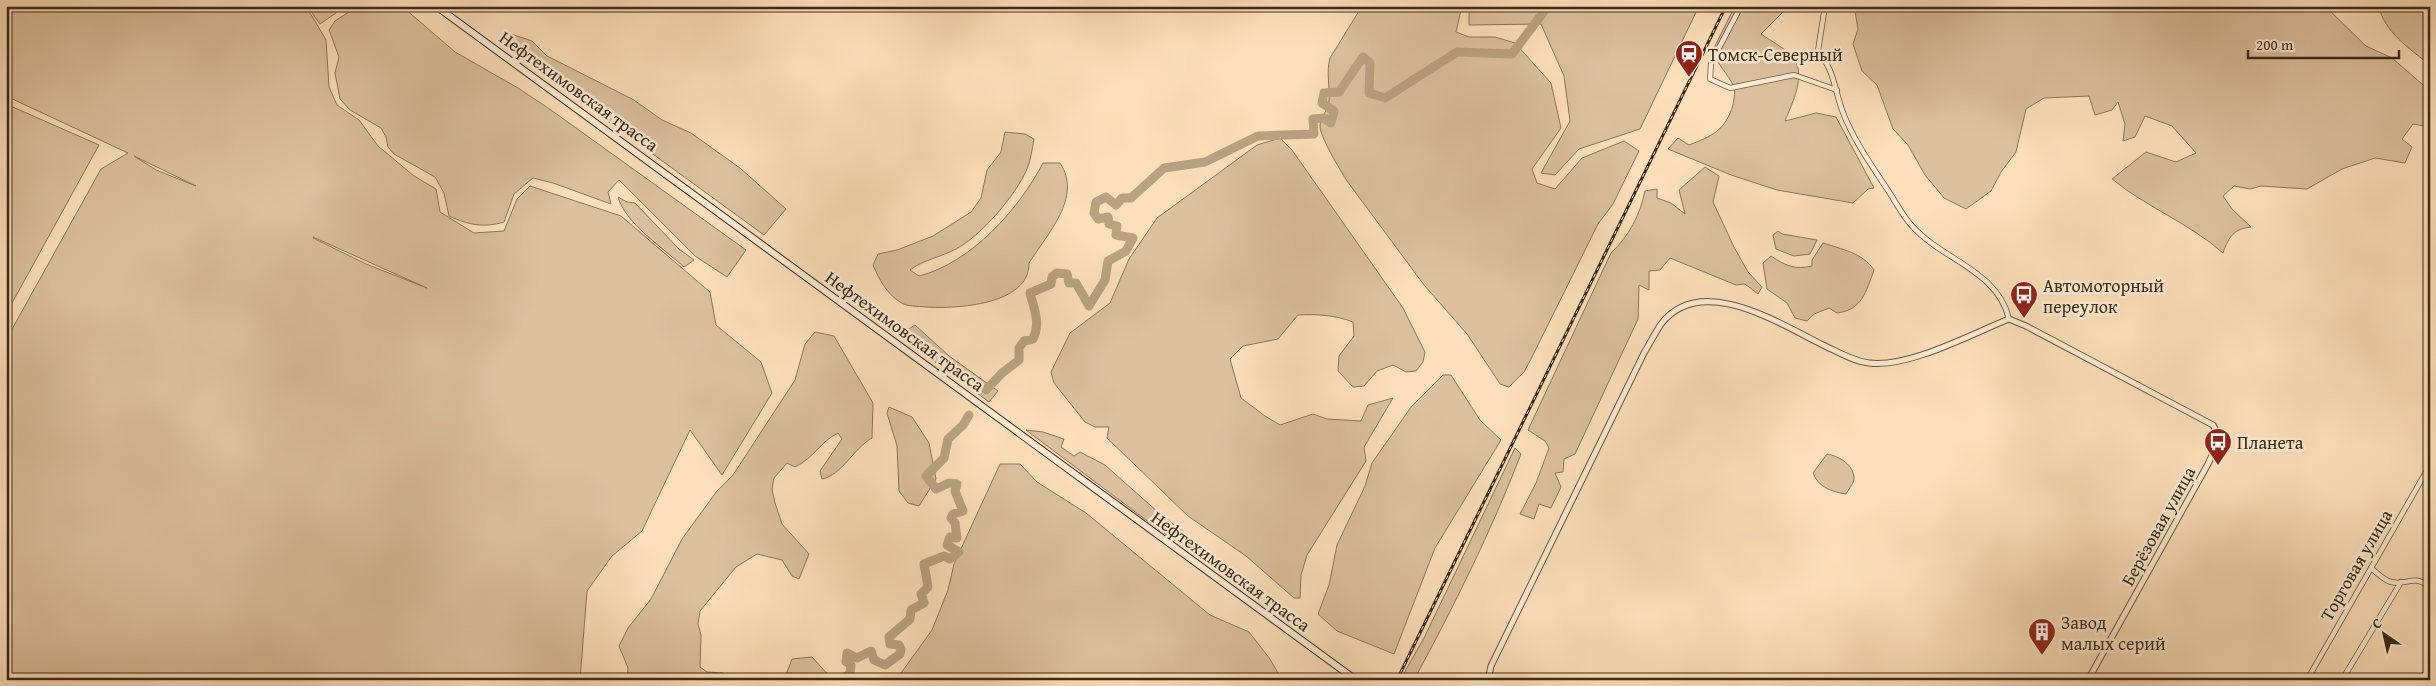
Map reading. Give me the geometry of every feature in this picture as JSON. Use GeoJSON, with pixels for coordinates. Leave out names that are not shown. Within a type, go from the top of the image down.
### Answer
{"type":"FeatureCollection","features":[{"type":"Feature","properties":{"kind":"main road","name":"Нефтехимовская трасса"},"geometry":{"type":"LineString","coordinates":[[436,6],[1356,680]]}},
{"type":"Feature","properties":{"kind":"street"},"geometry":{"type":"LineString","coordinates":[[1741,6],[1711,63],[1710,78],[1730,88],[1794,76],[1837,90]]}},
{"type":"Feature","properties":{"kind":"street"},"geometry":{"type":"LineString","coordinates":[[1488,680],[1491,666],[1644,353],[1662,323],[1671,315],[1686,306],[1707,301],[1732,303],[1847,357],[1869,363],[1905,360],[2009,319],[2000,295],[1987,281],[1922,236],[1911,226],[1853,132],[1842,110],[1829,64],[1818,51],[1825,6]]}},
{"type":"Feature","properties":{"kind":"street","name":"Берёзовая улица"},"geometry":{"type":"LineString","coordinates":[[2009,319],[2026,326],[2134,385],[2207,420],[2213,425],[2218,436],[2216,446],[2196,487],[2088,680]]}},
{"type":"Feature","properties":{"kind":"street","name":"Торговая улица"},"geometry":{"type":"LineString","coordinates":[[2307,680],[2430,464]]}},
{"type":"Feature","properties":{"kind":"street"},"geometry":{"type":"LineString","coordinates":[[2371,568],[2392,582],[2414,580],[2423,582],[2430,588]]}},
{"type":"Feature","properties":{"kind":"street"},"geometry":{"type":"LineString","coordinates":[[2342,680],[2401,582]]}},
{"type":"Feature","properties":{"kind":"shaded area"},"geometry":{"type":"Polygon","coordinates":[[[6,6],[304,6],[326,40],[329,87],[337,105],[359,120],[378,146],[414,176],[436,189],[440,212],[474,233],[504,231],[517,199],[530,186],[621,216],[710,292],[716,325],[761,362],[772,393],[722,475],[690,430],[642,531],[612,556],[587,591],[580,680],[6,680],[6,340],[101,169],[128,153],[6,96],[6,6]],[[134,156],[156,170],[196,186],[134,156]],[[313,237],[366,264],[427,288],[313,237]]]}},
{"type":"Feature","properties":{"kind":"shaded area"},"geometry":{"type":"Polygon","coordinates":[[[307,6],[346,6],[320,24],[307,6]]]}},
{"type":"Feature","properties":{"kind":"shaded area"},"geometry":{"type":"Polygon","coordinates":[[[358,6],[404,8],[455,52],[518,88],[551,110],[746,250],[727,277],[695,256],[619,180],[608,192],[611,204],[553,183],[533,178],[514,194],[504,222],[476,225],[449,216],[444,193],[435,177],[394,154],[388,147],[386,137],[381,128],[350,110],[340,99],[335,73],[339,57],[329,30],[335,21],[358,6]]]}},
{"type":"Feature","properties":{"kind":"shaded area"},"geometry":{"type":"Polygon","coordinates":[[[1362,6],[1462,6],[1456,32],[1469,37],[1495,37],[1515,43],[1551,83],[1561,128],[1532,169],[1537,183],[1555,189],[1582,158],[1624,141],[1639,151],[1613,204],[1598,224],[1524,372],[1509,387],[1500,384],[1467,334],[1424,285],[1347,181],[1323,137],[1320,125],[1329,103],[1328,68],[1330,58],[1362,6]]]}},
{"type":"Feature","properties":{"kind":"shaded area"},"geometry":{"type":"Polygon","coordinates":[[[1469,6],[1699,6],[1640,129],[1579,149],[1555,175],[1541,173],[1570,121],[1564,76],[1541,24],[1469,25],[1469,6]]]}},
{"type":"Feature","properties":{"kind":"shaded area"},"geometry":{"type":"Polygon","coordinates":[[[1735,6],[1789,6],[1761,34],[1793,58],[1799,72],[1797,89],[1785,121],[1816,113],[1836,117],[1874,188],[1868,189],[1853,203],[1777,190],[1731,175],[1668,149],[1678,138],[1689,145],[1704,139],[1722,127],[1730,114],[1734,100],[1734,87],[1712,52],[1735,6]]]}},
{"type":"Feature","properties":{"kind":"shaded area"},"geometry":{"type":"Polygon","coordinates":[[[1854,6],[2325,6],[2366,46],[2392,58],[2430,91],[2430,127],[2413,124],[2402,139],[2412,147],[2405,163],[2375,158],[2342,169],[2307,189],[2261,186],[2250,189],[2234,186],[2223,196],[2232,209],[2251,227],[2233,234],[2223,253],[2210,242],[2112,179],[2146,152],[2176,162],[2196,153],[2172,126],[2145,116],[2135,137],[2123,141],[2125,124],[2118,102],[2112,110],[2095,115],[2089,96],[2044,98],[2026,109],[2016,152],[2001,172],[1991,191],[1966,209],[1944,198],[1925,175],[1908,145],[1893,129],[1877,85],[1862,71],[1853,44],[1858,29],[1854,6]]]}},
{"type":"Feature","properties":{"kind":"shaded area"},"geometry":{"type":"Polygon","coordinates":[[[2379,6],[2423,6],[2430,19],[2430,65],[2392,32],[2386,24],[2379,6]]]}},
{"type":"Feature","properties":{"kind":"shaded area"},"geometry":{"type":"Polygon","coordinates":[[[511,34],[532,41],[547,56],[634,100],[662,120],[691,133],[740,168],[786,209],[764,235],[521,58],[509,48],[511,34]]]}},
{"type":"Feature","properties":{"kind":"shaded area"},"geometry":{"type":"Polygon","coordinates":[[[6,104],[99,145],[6,314],[6,104]]]}},
{"type":"Feature","properties":{"kind":"shaded area"},"geometry":{"type":"Polygon","coordinates":[[[1005,132],[1025,134],[1034,139],[1028,166],[1015,191],[987,225],[966,243],[910,270],[919,276],[938,269],[975,247],[1007,216],[1033,181],[1043,163],[1060,163],[1066,176],[1065,202],[1053,228],[1029,263],[1026,277],[1018,288],[1005,296],[989,302],[955,307],[926,307],[903,304],[887,290],[875,270],[873,265],[878,254],[897,250],[933,236],[971,212],[981,198],[987,170],[1001,152],[1005,132]]]}},
{"type":"Feature","properties":{"kind":"shaded area"},"geometry":{"type":"Polygon","coordinates":[[[1280,138],[1292,150],[1403,308],[1425,352],[1423,362],[1416,371],[1406,372],[1393,365],[1377,371],[1364,386],[1353,387],[1338,371],[1339,356],[1354,336],[1353,322],[1333,316],[1298,315],[1278,339],[1243,346],[1230,359],[1241,398],[1280,425],[1313,414],[1327,419],[1361,421],[1368,405],[1393,398],[1364,447],[1366,461],[1307,555],[1301,575],[1300,598],[1294,598],[1246,556],[1188,516],[1107,438],[1109,427],[1095,427],[1085,422],[1054,383],[1051,372],[1070,333],[1110,303],[1129,259],[1157,218],[1257,145],[1280,138]]]}},
{"type":"Feature","properties":{"kind":"shaded area"},"geometry":{"type":"Polygon","coordinates":[[[1705,167],[1719,176],[1713,202],[1748,272],[1762,287],[1758,294],[1745,284],[1736,285],[1670,258],[1660,270],[1649,271],[1649,290],[1639,285],[1638,319],[1575,454],[1564,459],[1563,472],[1555,473],[1561,487],[1551,508],[1539,504],[1534,519],[1520,514],[1536,483],[1549,448],[1545,441],[1528,430],[1611,253],[1633,225],[1645,191],[1657,189],[1657,198],[1671,203],[1685,214],[1679,190],[1705,167]]]}},
{"type":"Feature","properties":{"kind":"shaded area"},"geometry":{"type":"Polygon","coordinates":[[[618,197],[627,202],[635,203],[679,249],[694,260],[684,267],[656,244],[628,216],[618,197]]]}},
{"type":"Feature","properties":{"kind":"shaded area"},"geometry":{"type":"Polygon","coordinates":[[[1778,231],[1782,234],[1817,240],[1810,254],[1794,256],[1776,249],[1773,235],[1778,231]]]}},
{"type":"Feature","properties":{"kind":"shaded area"},"geometry":{"type":"Polygon","coordinates":[[[1823,243],[1851,252],[1864,259],[1874,270],[1862,299],[1852,308],[1837,313],[1829,308],[1814,314],[1807,321],[1795,318],[1787,303],[1767,289],[1763,263],[1771,256],[1791,266],[1801,268],[1812,266],[1812,260],[1823,243]]]}},
{"type":"Feature","properties":{"kind":"shaded area"},"geometry":{"type":"Polygon","coordinates":[[[915,325],[949,356],[998,391],[989,402],[899,335],[915,325]]]}},
{"type":"Feature","properties":{"kind":"shaded area"},"geometry":{"type":"Polygon","coordinates":[[[815,332],[834,336],[873,403],[872,438],[829,477],[822,479],[820,471],[842,439],[838,433],[826,441],[802,463],[795,467],[787,463],[774,478],[772,489],[782,524],[809,554],[799,579],[792,576],[782,560],[757,554],[736,567],[700,611],[698,624],[701,635],[700,667],[707,672],[723,673],[728,680],[627,680],[628,668],[619,646],[628,628],[651,599],[682,539],[717,491],[733,475],[795,380],[805,344],[815,332]]]}},
{"type":"Feature","properties":{"kind":"shaded area"},"geometry":{"type":"Polygon","coordinates":[[[1443,375],[1451,375],[1480,420],[1501,440],[1435,548],[1394,654],[1337,631],[1318,614],[1329,585],[1337,545],[1365,486],[1372,463],[1411,407],[1443,375]]]}},
{"type":"Feature","properties":{"kind":"shaded area"},"geometry":{"type":"Polygon","coordinates":[[[889,407],[912,417],[929,443],[936,479],[919,506],[908,503],[899,491],[897,446],[887,413],[889,407]]]}},
{"type":"Feature","properties":{"kind":"shaded area"},"geometry":{"type":"Polygon","coordinates":[[[1026,430],[1043,432],[1064,439],[1061,447],[1074,456],[1080,452],[1105,465],[1159,513],[1212,554],[1208,562],[1162,532],[1026,430]]]}},
{"type":"Feature","properties":{"kind":"shaded area"},"geometry":{"type":"Polygon","coordinates":[[[1515,448],[1521,454],[1485,540],[1458,597],[1414,680],[1400,680],[1424,638],[1515,448]]]}},
{"type":"Feature","properties":{"kind":"shaded area"},"geometry":{"type":"Polygon","coordinates":[[[1827,454],[1841,459],[1852,470],[1854,480],[1846,494],[1826,488],[1815,478],[1813,473],[1827,454]]]}},
{"type":"Feature","properties":{"kind":"shaded area"},"geometry":{"type":"Polygon","coordinates":[[[1000,464],[1020,464],[1037,482],[1086,513],[1210,615],[1249,632],[1270,659],[1282,680],[896,680],[932,630],[948,590],[954,564],[1000,464]]]}},
{"type":"Feature","properties":{"kind":"shaded area"},"geometry":{"type":"Polygon","coordinates":[[[812,657],[833,680],[784,680],[792,659],[812,657]]]}},
{"type":"Feature","properties":{"kind":"waterway"},"geometry":{"type":"LineString","coordinates":[[986,390],[1002,373],[1019,360],[1019,348],[1024,341],[1033,339],[1037,322],[1030,293],[1051,284],[1052,277],[1057,273],[1067,274],[1069,283],[1076,283],[1089,306],[1105,280],[1108,261],[1126,251],[1133,238],[1116,235],[1117,226],[1109,224],[1108,217],[1098,219],[1094,213],[1096,202],[1106,197],[1116,205],[1122,198],[1131,198],[1164,168],[1205,162],[1258,136],[1314,134],[1313,119],[1324,118],[1331,123],[1334,111],[1322,103],[1324,93],[1339,92],[1363,57],[1370,63],[1369,93],[1385,98],[1457,52],[1512,54],[1548,6]]}},
{"type":"Feature","properties":{"kind":"waterway"},"geometry":{"type":"LineString","coordinates":[[842,680],[850,673],[851,665],[846,662],[847,653],[857,658],[871,651],[874,660],[885,665],[900,654],[901,649],[899,645],[890,644],[889,637],[910,619],[911,610],[924,603],[921,594],[928,587],[924,564],[944,556],[950,559],[959,552],[947,545],[950,537],[957,538],[955,523],[951,518],[953,514],[963,511],[955,491],[957,484],[949,483],[936,489],[926,476],[944,458],[948,439],[963,425],[969,415]]}},
{"type":"Feature","properties":{"kind":"railway"},"geometry":{"type":"LineString","coordinates":[[1397,680],[1726,6]]}},
{"type":"Feature","properties":{"kind":"place","name":"Томск-Северный"},"geometry":{"type":"Point","coordinates":[1689,78]}},
{"type":"Feature","properties":{"kind":"place","name":"Автомоторный переулок"},"geometry":{"type":"Point","coordinates":[2024,319]}},
{"type":"Feature","properties":{"kind":"place","name":"Планета"},"geometry":{"type":"Point","coordinates":[2218,466]}},
{"type":"Feature","properties":{"kind":"place","name":"Завод малых серий"},"geometry":{"type":"Point","coordinates":[2042,656]}}]}
